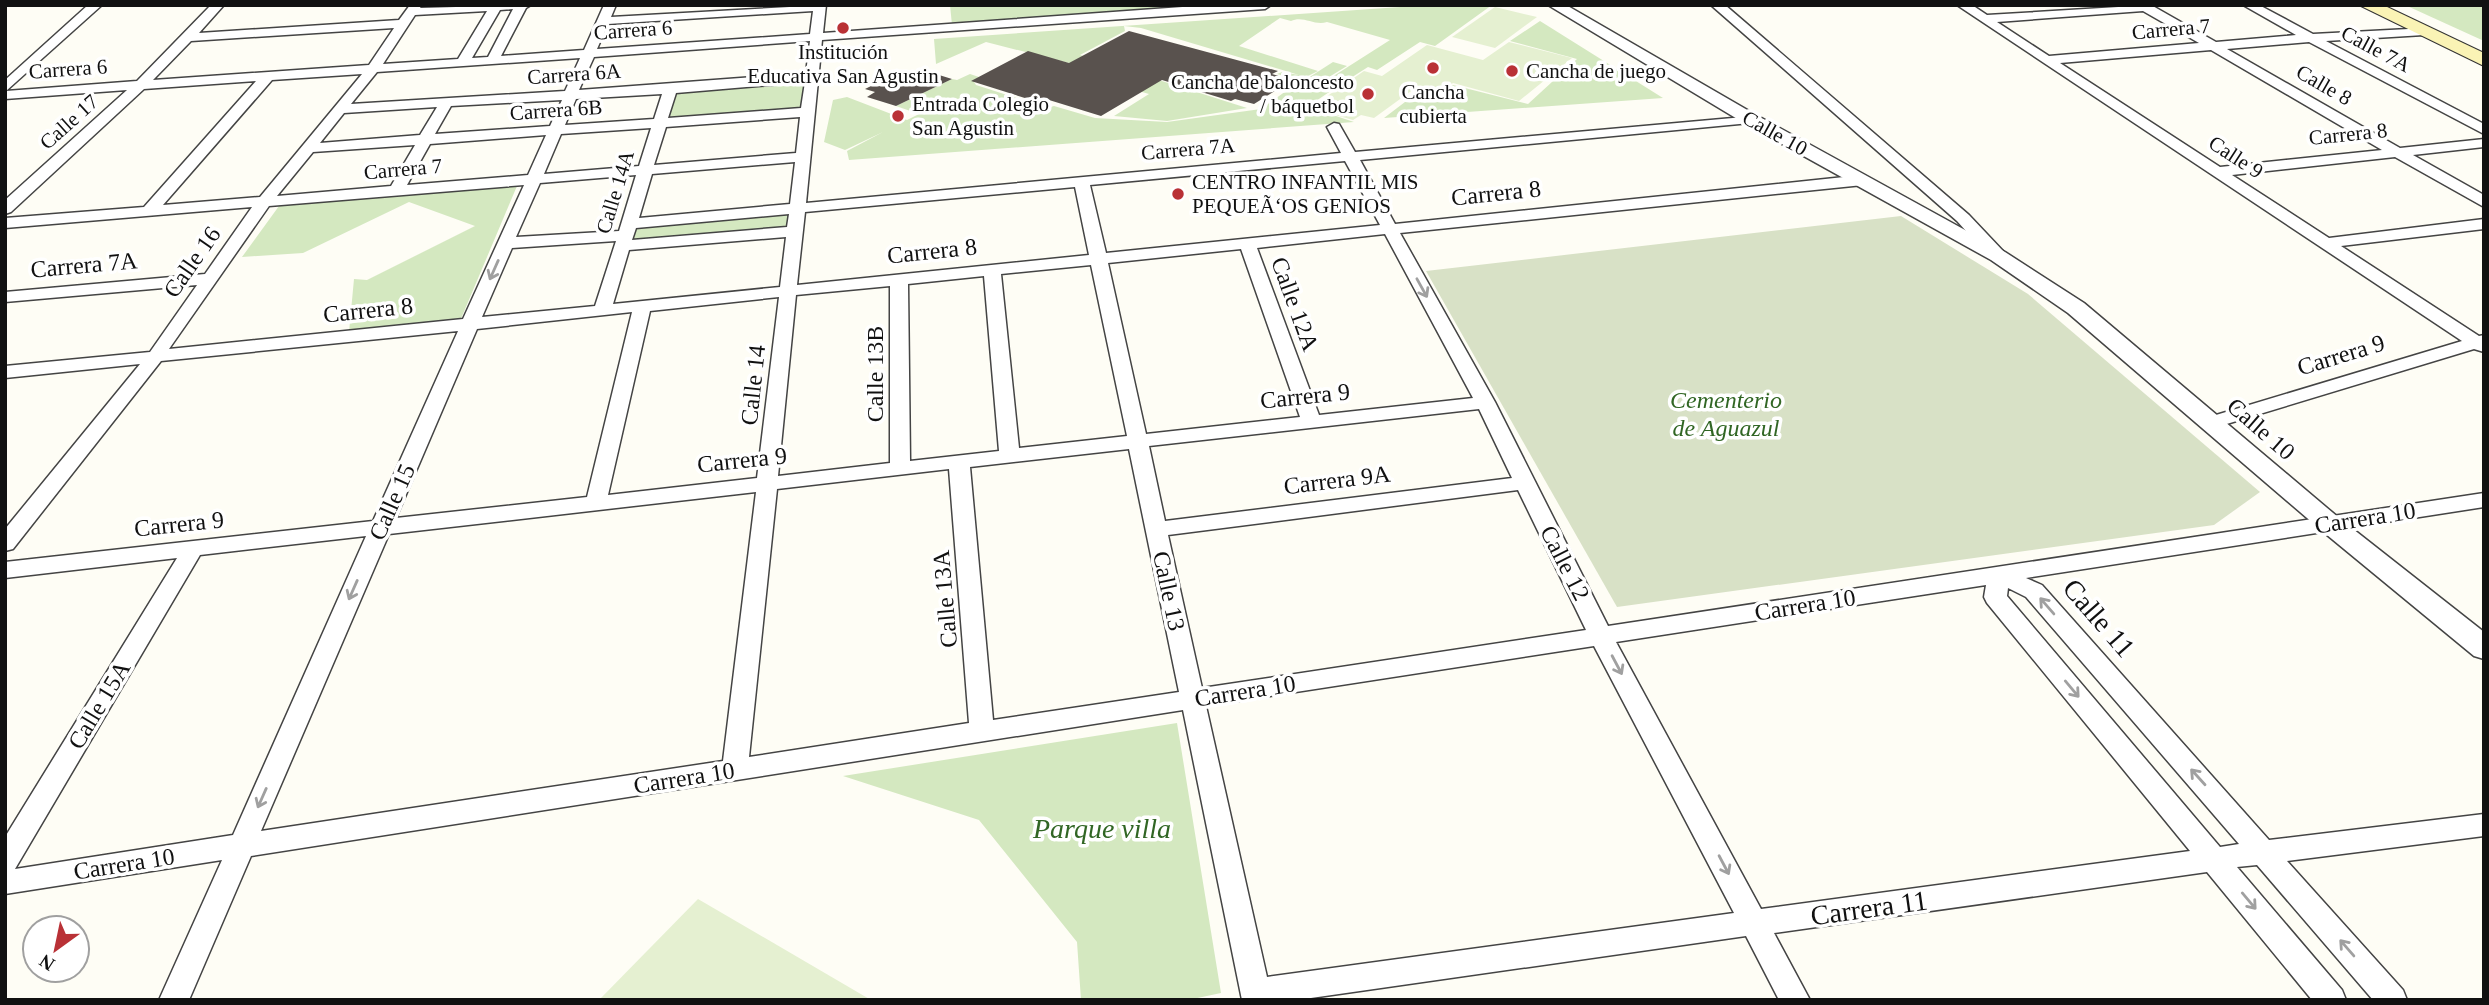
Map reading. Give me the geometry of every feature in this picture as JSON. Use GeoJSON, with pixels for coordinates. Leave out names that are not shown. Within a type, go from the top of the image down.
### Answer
{"type":"FeatureCollection","features":[{"type":"Feature","properties":{"kind":"main road"},"geometry":{"type":"LineString","coordinates":[[2368,5],[2484,60]]}},
{"type":"Feature","properties":{"kind":"main road"},"geometry":{"type":"LineString","coordinates":[[2390,5],[2484,49]]}},
{"type":"Feature","properties":{"kind":"street"},"geometry":{"type":"LineString","coordinates":[[5,87],[96,5]]}},
{"type":"Feature","properties":{"kind":"street","name":"Calle 17"},"geometry":{"type":"LineString","coordinates":[[5,209],[141,85],[218,5]]}},
{"type":"Feature","properties":{"kind":"street"},"geometry":{"type":"LineString","coordinates":[[188,37],[523,5]]}},
{"type":"Feature","properties":{"kind":"street"},"geometry":{"type":"LineString","coordinates":[[492,61],[523,5]]}},
{"type":"Feature","properties":{"kind":"street","name":"Carrera 6"},"geometry":{"type":"LineString","coordinates":[[5,95],[1265,5]]}},
{"type":"Feature","properties":{"kind":"street","name":"Calle 10"},"geometry":{"type":"LineString","coordinates":[[1555,5],[1750,119],[1998,256],[2076,308],[2330,524],[2484,648]]}},
{"type":"Feature","properties":{"kind":"street","name":"Calle 10"},"geometry":{"type":"LineString","coordinates":[[1717,5],[1963,218],[1998,256]]}},
{"type":"Feature","properties":{"kind":"street","name":"Calle 9"},"geometry":{"type":"LineString","coordinates":[[1963,5],[2481,343]]}},
{"type":"Feature","properties":{"kind":"street","name":"Calle 7A"},"geometry":{"type":"LineString","coordinates":[[2249,5],[2484,130]]}},
{"type":"Feature","properties":{"kind":"street"},"geometry":{"type":"LineString","coordinates":[[607,13],[819,6]]}},
{"type":"Feature","properties":{"kind":"street","name":"Calle 14"},"geometry":{"type":"LineString","coordinates":[[736,770],[819,6]]}},
{"type":"Feature","properties":{"kind":"street"},"geometry":{"type":"LineString","coordinates":[[1983,19],[2144,6]]}},
{"type":"Feature","properties":{"kind":"street","name":"Calle 8"},"geometry":{"type":"LineString","coordinates":[[2144,6],[2484,202]]}},
{"type":"Feature","properties":{"kind":"street"},"geometry":{"type":"LineString","coordinates":[[462,63],[496,7]]}},
{"type":"Feature","properties":{"kind":"street","name":"Calle 15"},"geometry":{"type":"LineString","coordinates":[[174,1000],[607,13]]}},
{"type":"Feature","properties":{"kind":"street","name":"Calle 16"},"geometry":{"type":"LineString","coordinates":[[5,544],[155,357],[264,202],[372,69],[409,14]]}},
{"type":"Feature","properties":{"kind":"street","name":"Carrera 7"},"geometry":{"type":"LineString","coordinates":[[2047,60],[2310,38],[2424,32]]}},
{"type":"Feature","properties":{"kind":"street"},"geometry":{"type":"LineString","coordinates":[[149,211],[267,76]]}},
{"type":"Feature","properties":{"kind":"street","name":"Carrera 6A"},"geometry":{"type":"LineString","coordinates":[[340,109],[670,89],[812,77]]}},
{"type":"Feature","properties":{"kind":"street","name":"Calle 14A"},"geometry":{"type":"LineString","coordinates":[[603,309],[670,89]]}},
{"type":"Feature","properties":{"kind":"street"},"geometry":{"type":"LineString","coordinates":[[396,191],[446,103]]}},
{"type":"Feature","properties":{"kind":"street","name":"Carrera 6B"},"geometry":{"type":"LineString","coordinates":[[307,148],[808,113]]}},
{"type":"Feature","properties":{"kind":"street","name":"Carrera 7A"},"geometry":{"type":"LineString","coordinates":[[626,235],[797,208],[1750,119]]}},
{"type":"Feature","properties":{"kind":"street","name":"Calle 12"},"geometry":{"type":"LineString","coordinates":[[1334,127],[1348,157],[1485,402],[1601,636],[1796,1000]]}},
{"type":"Feature","properties":{"kind":"street","name":"Carrera 8"},"geometry":{"type":"LineString","coordinates":[[2217,172],[2484,142]]}},
{"type":"Feature","properties":{"kind":"street","name":"Carrera 7"},"geometry":{"type":"LineString","coordinates":[[5,223],[803,157]]}},
{"type":"Feature","properties":{"kind":"street","name":"Carrera 8"},"geometry":{"type":"LineString","coordinates":[[5,372],[1863,180]]}},
{"type":"Feature","properties":{"kind":"street","name":"Calle 13"},"geometry":{"type":"LineString","coordinates":[[1082,181],[1256,996]]}},
{"type":"Feature","properties":{"kind":"street"},"geometry":{"type":"LineString","coordinates":[[2326,243],[2484,224]]}},
{"type":"Feature","properties":{"kind":"street","name":"Carrera 7A"},"geometry":{"type":"LineString","coordinates":[[506,243],[626,235],[795,231]]}},
{"type":"Feature","properties":{"kind":"street","name":"Calle 12A"},"geometry":{"type":"LineString","coordinates":[[1247,243],[1312,422]]}},
{"type":"Feature","properties":{"kind":"street"},"geometry":{"type":"LineString","coordinates":[[992,270],[1010,456]]}},
{"type":"Feature","properties":{"kind":"street","name":"Carrera 7A"},"geometry":{"type":"LineString","coordinates":[[5,297],[209,279]]}},
{"type":"Feature","properties":{"kind":"street","name":"Calle 13B"},"geometry":{"type":"LineString","coordinates":[[899,279],[900,469]]}},
{"type":"Feature","properties":{"kind":"street"},"geometry":{"type":"LineString","coordinates":[[596,503],[643,305]]}},
{"type":"Feature","properties":{"kind":"street","name":"Carrera 9"},"geometry":{"type":"LineString","coordinates":[[2213,422],[2481,343]]}},
{"type":"Feature","properties":{"kind":"street","name":"Carrera 9"},"geometry":{"type":"LineString","coordinates":[[5,570],[1485,402]]}},
{"type":"Feature","properties":{"kind":"street","name":"Calle 13A"},"geometry":{"type":"LineString","coordinates":[[959,462],[982,732]]}},
{"type":"Feature","properties":{"kind":"street","name":"Carrera 9A"},"geometry":{"type":"LineString","coordinates":[[1156,529],[1525,483]]}},
{"type":"Feature","properties":{"kind":"street","name":"Carrera 10"},"geometry":{"type":"LineString","coordinates":[[5,882],[2484,500]]}},
{"type":"Feature","properties":{"kind":"street","name":"Calle 15A"},"geometry":{"type":"LineString","coordinates":[[5,861],[193,549]]}},
{"type":"Feature","properties":{"kind":"street"},"geometry":{"type":"LineString","coordinates":[[1998,575],[1995,597],[2331,1000]]}},
{"type":"Feature","properties":{"kind":"street","name":"Calle 11"},"geometry":{"type":"LineString","coordinates":[[1998,575],[2034,591],[2392,1000]]}},
{"type":"Feature","properties":{"kind":"street","name":"Carrera 11"},"geometry":{"type":"LineString","coordinates":[[1256,996],[2264,852],[2484,825]]}},
{"type":"Feature","properties":{"kind":"green space"},"geometry":{"type":"Polygon","coordinates":[[[950,5],[1225,5],[952,25],[950,5]]]}},
{"type":"Feature","properties":{"kind":"green space"},"geometry":{"type":"Polygon","coordinates":[[[1429,5],[1492,5],[1435,46],[1420,42],[1377,70],[1368,67],[1346,81],[1332,77],[1390,40],[1327,22],[1280,18],[1239,46],[1318,71],[1306,77],[1308,78],[1333,62],[1347,66],[1329,77],[1344,82],[1313,103],[1326,107],[1321,111],[1354,122],[849,160],[847,151],[883,132],[845,150],[824,142],[833,100],[847,97],[907,120],[919,114],[896,106],[952,79],[957,80],[970,74],[982,78],[974,82],[976,85],[1047,108],[1054,106],[1095,118],[1167,122],[1261,109],[1300,81],[1277,74],[1282,72],[1299,75],[1141,28],[1124,26],[1125,31],[1080,55],[1247,108],[1167,121],[1114,116],[1149,94],[1104,81],[1112,74],[986,42],[936,64],[934,39],[1429,5]]]}},
{"type":"Feature","properties":{"kind":"green space"},"geometry":{"type":"Polygon","coordinates":[[[2405,5],[2484,5],[2484,41],[2405,5]]]}},
{"type":"Feature","properties":{"kind":"green space"},"geometry":{"type":"Polygon","coordinates":[[[1495,7],[1537,17],[1495,48],[1452,37],[1495,7]]]}},
{"type":"Feature","properties":{"kind":"green space"},"geometry":{"type":"Polygon","coordinates":[[[1540,21],[1663,98],[1384,118],[1422,89],[1443,94],[1453,85],[1528,104],[1577,59],[1510,41],[1540,21]]]}},
{"type":"Feature","properties":{"kind":"green space"},"geometry":{"type":"Polygon","coordinates":[[[1509,42],[1572,58],[1519,101],[1453,83],[1440,92],[1418,86],[1374,118],[1361,115],[1353,120],[1322,111],[1328,106],[1317,103],[1364,71],[1382,76],[1427,45],[1483,60],[1509,42]]]}},
{"type":"Feature","properties":{"kind":"green space"},"geometry":{"type":"Polygon","coordinates":[[[807,80],[799,111],[667,122],[676,90],[807,80]]]}},
{"type":"Feature","properties":{"kind":"green space"},"geometry":{"type":"Polygon","coordinates":[[[517,186],[460,321],[349,332],[354,279],[367,280],[475,226],[409,202],[303,253],[242,257],[279,206],[517,186]]]}},
{"type":"Feature","properties":{"kind":"green space"},"geometry":{"type":"Polygon","coordinates":[[[794,212],[792,229],[627,243],[632,225],[794,212]]]}},
{"type":"Feature","properties":{"kind":"green space","name":"Cementerio de Aguazul"},"geometry":{"type":"Polygon","coordinates":[[[1901,216],[2028,294],[2260,492],[2214,525],[1617,607],[1426,271],[1901,216]]]}},
{"type":"Feature","properties":{"kind":"green space","name":"Parque villa"},"geometry":{"type":"Polygon","coordinates":[[[1177,723],[1221,993],[1188,1000],[1081,1000],[1077,942],[979,820],[843,776],[1177,723]]]}},
{"type":"Feature","properties":{"kind":"green space"},"geometry":{"type":"Polygon","coordinates":[[[698,899],[871,1000],[599,1000],[698,899]]]}},
{"type":"Feature","properties":{"kind":"building"},"geometry":{"type":"Polygon","coordinates":[[[1129,31],[1278,71],[1272,74],[1292,80],[1254,104],[1235,99],[1231,101],[1162,80],[1101,116],[1049,100],[1044,104],[971,81],[1028,51],[1069,63],[1129,31]]]}},
{"type":"Feature","properties":{"kind":"building"},"geometry":{"type":"Polygon","coordinates":[[[923,70],[952,79],[896,106],[867,97],[875,92],[865,89],[895,74],[906,77],[923,70]]]}},
{"type":"Feature","properties":{"kind":"place","name":"Institución Educativa San Agustin"},"geometry":{"type":"Point","coordinates":[843,28]}},
{"type":"Feature","properties":{"kind":"place","name":"Cancha cubierta"},"geometry":{"type":"Point","coordinates":[1433,68]}},
{"type":"Feature","properties":{"kind":"place","name":"Cancha de juego"},"geometry":{"type":"Point","coordinates":[1512,71]}},
{"type":"Feature","properties":{"kind":"place","name":"Cancha de baloncesto / báquetbol"},"geometry":{"type":"Point","coordinates":[1368,94]}},
{"type":"Feature","properties":{"kind":"place","name":"Entrada Colegio San Agustin"},"geometry":{"type":"Point","coordinates":[898,116]}},
{"type":"Feature","properties":{"kind":"place","name":"CENTRO INFANTIL MIS PEQUEÃ‘OS GENIOS"},"geometry":{"type":"Point","coordinates":[1178,194]}}]}
